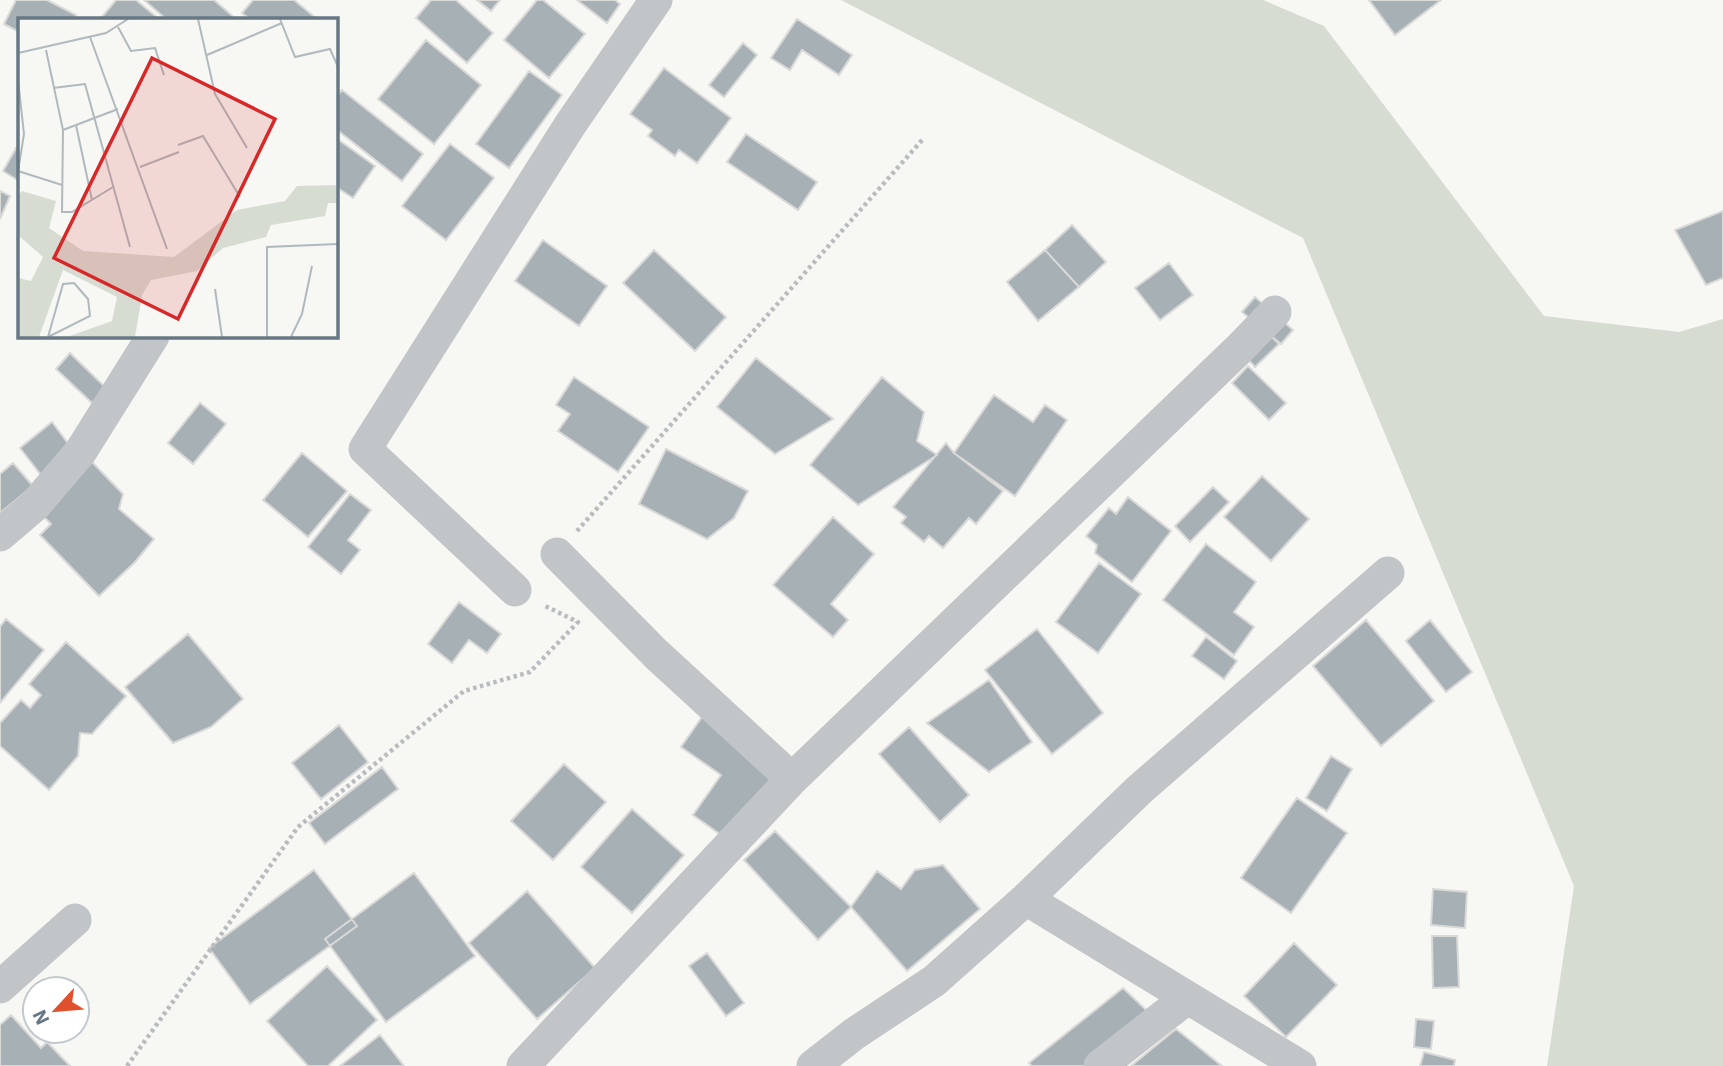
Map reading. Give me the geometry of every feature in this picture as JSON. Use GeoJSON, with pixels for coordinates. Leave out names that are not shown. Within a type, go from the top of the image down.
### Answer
{"type":"FeatureCollection","features":[{"type":"Feature","properties":{"kind":"street"},"geometry":{"type":"LineString","coordinates":[[515,590],[365,449],[570,125],[656,0]]}},
{"type":"Feature","properties":{"kind":"street"},"geometry":{"type":"LineString","coordinates":[[523,1066],[792,779],[1275,312]]}},
{"type":"Feature","properties":{"kind":"street"},"geometry":{"type":"LineString","coordinates":[[0,535],[35,505],[81,451],[152,338]]}},
{"type":"Feature","properties":{"kind":"street"},"geometry":{"type":"LineString","coordinates":[[557,554],[656,654],[792,779]]}},
{"type":"Feature","properties":{"kind":"street"},"geometry":{"type":"LineString","coordinates":[[813,1066],[854,1034],[934,981],[1026,899],[1139,790],[1388,573]]}},
{"type":"Feature","properties":{"kind":"street"},"geometry":{"type":"LineString","coordinates":[[1026,899],[1300,1066]]}},
{"type":"Feature","properties":{"kind":"street"},"geometry":{"type":"LineString","coordinates":[[0,987],[75,920]]}},
{"type":"Feature","properties":{"kind":"street"},"geometry":{"type":"LineString","coordinates":[[1100,1066],[1187,998]]}},
{"type":"Feature","properties":{"kind":"shaded area"},"geometry":{"type":"Polygon","coordinates":[[[841,0],[1263,0],[1324,26],[1544,316],[1679,332],[1723,319],[1723,1066],[1547,1066],[1574,886],[1303,238],[841,0]]]}},
{"type":"Feature","properties":{"kind":"building"},"geometry":{"type":"Polygon","coordinates":[[[16,0],[47,0],[76,15],[74,18],[18,18],[18,31],[4,24],[16,0]]]}},
{"type":"Feature","properties":{"kind":"building"},"geometry":{"type":"Polygon","coordinates":[[[116,0],[136,0],[158,18],[101,18],[116,0]]]}},
{"type":"Feature","properties":{"kind":"building"},"geometry":{"type":"Polygon","coordinates":[[[144,0],[214,0],[235,18],[165,18],[144,0]]]}},
{"type":"Feature","properties":{"kind":"building"},"geometry":{"type":"Polygon","coordinates":[[[253,0],[294,0],[316,18],[249,18],[242,13],[253,0]]]}},
{"type":"Feature","properties":{"kind":"building"},"geometry":{"type":"Polygon","coordinates":[[[431,0],[456,0],[493,33],[467,63],[416,18],[431,0]]]}},
{"type":"Feature","properties":{"kind":"building"},"geometry":{"type":"Polygon","coordinates":[[[477,0],[500,0],[491,11],[477,0]]]}},
{"type":"Feature","properties":{"kind":"building"},"geometry":{"type":"Polygon","coordinates":[[[537,0],[543,0],[585,34],[549,78],[504,40],[537,0]]]}},
{"type":"Feature","properties":{"kind":"building"},"geometry":{"type":"Polygon","coordinates":[[[577,0],[615,0],[620,4],[607,23],[577,0]]]}},
{"type":"Feature","properties":{"kind":"building"},"geometry":{"type":"Polygon","coordinates":[[[1369,0],[1441,0],[1395,35],[1369,0]]]}},
{"type":"Feature","properties":{"kind":"building"},"geometry":{"type":"Polygon","coordinates":[[[797,19],[852,55],[839,75],[802,50],[790,70],[771,58],[797,19]]]}},
{"type":"Feature","properties":{"kind":"building"},"geometry":{"type":"Polygon","coordinates":[[[426,40],[481,85],[434,144],[378,99],[426,40]]]}},
{"type":"Feature","properties":{"kind":"building"},"geometry":{"type":"Polygon","coordinates":[[[743,43],[757,55],[724,97],[709,85],[743,43]]]}},
{"type":"Feature","properties":{"kind":"building"},"geometry":{"type":"Polygon","coordinates":[[[664,68],[731,118],[697,163],[679,150],[675,156],[648,136],[652,130],[630,114],[664,68]]]}},
{"type":"Feature","properties":{"kind":"building"},"geometry":{"type":"Polygon","coordinates":[[[529,71],[562,95],[509,168],[476,144],[529,71]]]}},
{"type":"Feature","properties":{"kind":"building"},"geometry":{"type":"Polygon","coordinates":[[[342,90],[423,154],[402,181],[338,131],[338,95],[342,90]]]}},
{"type":"Feature","properties":{"kind":"building"},"geometry":{"type":"Polygon","coordinates":[[[746,134],[817,182],[798,210],[727,162],[746,134]]]}},
{"type":"Feature","properties":{"kind":"building"},"geometry":{"type":"Polygon","coordinates":[[[338,139],[375,166],[353,198],[338,188],[338,139]]]}},
{"type":"Feature","properties":{"kind":"building"},"geometry":{"type":"Polygon","coordinates":[[[450,144],[494,178],[446,240],[402,206],[450,144]]]}},
{"type":"Feature","properties":{"kind":"building"},"geometry":{"type":"Polygon","coordinates":[[[18,145],[18,180],[3,171],[18,145]]]}},
{"type":"Feature","properties":{"kind":"building"},"geometry":{"type":"Polygon","coordinates":[[[0,191],[10,196],[0,219],[0,191]]]}},
{"type":"Feature","properties":{"kind":"building"},"geometry":{"type":"Polygon","coordinates":[[[1723,211],[1723,278],[1706,285],[1675,230],[1723,211]]]}},
{"type":"Feature","properties":{"kind":"building"},"geometry":{"type":"Polygon","coordinates":[[[1072,225],[1106,262],[1079,287],[1045,250],[1072,225]]]}},
{"type":"Feature","properties":{"kind":"building"},"geometry":{"type":"Polygon","coordinates":[[[543,240],[607,286],[579,326],[515,281],[543,240]]]}},
{"type":"Feature","properties":{"kind":"building"},"geometry":{"type":"Polygon","coordinates":[[[654,250],[726,317],[695,351],[623,283],[654,250]]]}},
{"type":"Feature","properties":{"kind":"building"},"geometry":{"type":"Polygon","coordinates":[[[1045,250],[1079,287],[1038,321],[1007,282],[1045,250]]]}},
{"type":"Feature","properties":{"kind":"building"},"geometry":{"type":"Polygon","coordinates":[[[1169,263],[1193,295],[1160,320],[1135,288],[1169,263]]]}},
{"type":"Feature","properties":{"kind":"building"},"geometry":{"type":"Polygon","coordinates":[[[1255,297],[1293,330],[1281,344],[1242,312],[1255,297]]]}},
{"type":"Feature","properties":{"kind":"building"},"geometry":{"type":"Polygon","coordinates":[[[1262,327],[1279,344],[1255,367],[1239,349],[1262,327]]]}},
{"type":"Feature","properties":{"kind":"building"},"geometry":{"type":"Polygon","coordinates":[[[70,353],[106,388],[92,403],[56,369],[70,353]]]}},
{"type":"Feature","properties":{"kind":"building"},"geometry":{"type":"Polygon","coordinates":[[[756,358],[833,419],[775,454],[717,407],[756,358]]]}},
{"type":"Feature","properties":{"kind":"building"},"geometry":{"type":"Polygon","coordinates":[[[1248,366],[1286,403],[1269,420],[1232,383],[1248,366]]]}},
{"type":"Feature","properties":{"kind":"building"},"geometry":{"type":"Polygon","coordinates":[[[574,377],[649,427],[618,472],[558,431],[570,414],[556,405],[574,377]]]}},
{"type":"Feature","properties":{"kind":"building"},"geometry":{"type":"Polygon","coordinates":[[[882,377],[924,412],[917,441],[937,455],[858,505],[810,465],[882,377]]]}},
{"type":"Feature","properties":{"kind":"building"},"geometry":{"type":"Polygon","coordinates":[[[994,395],[1033,422],[1045,405],[1067,420],[1015,496],[954,453],[994,395]]]}},
{"type":"Feature","properties":{"kind":"building"},"geometry":{"type":"Polygon","coordinates":[[[200,403],[226,424],[193,464],[168,443],[200,403]]]}},
{"type":"Feature","properties":{"kind":"building"},"geometry":{"type":"Polygon","coordinates":[[[52,422],[73,450],[41,475],[20,448],[52,422]]]}},
{"type":"Feature","properties":{"kind":"building"},"geometry":{"type":"Polygon","coordinates":[[[946,443],[954,453],[1003,491],[976,524],[969,518],[943,548],[929,536],[924,542],[901,523],[906,517],[893,507],[946,443]]]}},
{"type":"Feature","properties":{"kind":"building"},"geometry":{"type":"Polygon","coordinates":[[[666,449],[748,491],[734,518],[707,539],[639,504],[666,449]]]}},
{"type":"Feature","properties":{"kind":"building"},"geometry":{"type":"Polygon","coordinates":[[[302,453],[347,491],[308,537],[263,500],[302,453]]]}},
{"type":"Feature","properties":{"kind":"building"},"geometry":{"type":"Polygon","coordinates":[[[90,460],[123,494],[119,509],[154,539],[135,562],[99,596],[40,535],[51,524],[38,511],[90,460]]]}},
{"type":"Feature","properties":{"kind":"building"},"geometry":{"type":"Polygon","coordinates":[[[13,463],[33,486],[0,513],[0,474],[13,463]]]}},
{"type":"Feature","properties":{"kind":"building"},"geometry":{"type":"Polygon","coordinates":[[[1262,476],[1309,519],[1271,561],[1224,517],[1262,476]]]}},
{"type":"Feature","properties":{"kind":"building"},"geometry":{"type":"Polygon","coordinates":[[[1213,487],[1229,502],[1190,542],[1175,526],[1213,487]]]}},
{"type":"Feature","properties":{"kind":"building"},"geometry":{"type":"Polygon","coordinates":[[[350,494],[371,510],[348,540],[360,550],[341,574],[308,547],[350,494]]]}},
{"type":"Feature","properties":{"kind":"building"},"geometry":{"type":"Polygon","coordinates":[[[1128,497],[1171,531],[1132,582],[1095,553],[1097,545],[1086,536],[1109,508],[1116,514],[1128,497]]]}},
{"type":"Feature","properties":{"kind":"building"},"geometry":{"type":"Polygon","coordinates":[[[833,517],[874,554],[831,604],[848,620],[833,637],[773,585],[833,517]]]}},
{"type":"Feature","properties":{"kind":"building"},"geometry":{"type":"Polygon","coordinates":[[[1206,544],[1256,582],[1234,612],[1254,627],[1234,655],[1163,600],[1206,544]]]}},
{"type":"Feature","properties":{"kind":"building"},"geometry":{"type":"Polygon","coordinates":[[[1099,563],[1141,594],[1098,653],[1056,622],[1099,563]]]}},
{"type":"Feature","properties":{"kind":"building"},"geometry":{"type":"Polygon","coordinates":[[[459,602],[501,634],[487,653],[469,640],[452,663],[428,644],[459,602]]]}},
{"type":"Feature","properties":{"kind":"building"},"geometry":{"type":"Polygon","coordinates":[[[6,619],[44,650],[0,703],[0,627],[6,619]]]}},
{"type":"Feature","properties":{"kind":"building"},"geometry":{"type":"Polygon","coordinates":[[[1366,620],[1434,701],[1381,746],[1313,666],[1366,620]]]}},
{"type":"Feature","properties":{"kind":"building"},"geometry":{"type":"Polygon","coordinates":[[[1430,620],[1472,672],[1446,692],[1406,641],[1430,620]]]}},
{"type":"Feature","properties":{"kind":"building"},"geometry":{"type":"Polygon","coordinates":[[[1037,629],[1103,713],[1052,754],[985,670],[1037,629]]]}},
{"type":"Feature","properties":{"kind":"building"},"geometry":{"type":"Polygon","coordinates":[[[188,634],[243,699],[211,727],[173,743],[125,687],[188,634]]]}},
{"type":"Feature","properties":{"kind":"building"},"geometry":{"type":"Polygon","coordinates":[[[1206,637],[1237,661],[1224,679],[1192,656],[1206,637]]]}},
{"type":"Feature","properties":{"kind":"building"},"geometry":{"type":"Polygon","coordinates":[[[66,642],[126,696],[92,734],[80,733],[78,756],[49,790],[0,746],[0,723],[21,700],[30,708],[41,695],[29,684],[66,642]]]}},
{"type":"Feature","properties":{"kind":"building"},"geometry":{"type":"Polygon","coordinates":[[[989,680],[1032,742],[989,772],[927,723],[989,680]]]}},
{"type":"Feature","properties":{"kind":"building"},"geometry":{"type":"Polygon","coordinates":[[[709,707],[786,761],[731,842],[693,815],[721,775],[681,747],[709,707]]]}},
{"type":"Feature","properties":{"kind":"building"},"geometry":{"type":"Polygon","coordinates":[[[339,725],[368,762],[321,799],[292,763],[339,725]]]}},
{"type":"Feature","properties":{"kind":"building"},"geometry":{"type":"Polygon","coordinates":[[[909,727],[969,795],[940,822],[879,754],[909,727]]]}},
{"type":"Feature","properties":{"kind":"building"},"geometry":{"type":"Polygon","coordinates":[[[1331,756],[1352,769],[1327,811],[1306,798],[1331,756]]]}},
{"type":"Feature","properties":{"kind":"building"},"geometry":{"type":"Polygon","coordinates":[[[564,764],[606,802],[553,860],[511,821],[564,764]]]}},
{"type":"Feature","properties":{"kind":"building"},"geometry":{"type":"Polygon","coordinates":[[[382,767],[398,789],[325,844],[309,823],[382,767]]]}},
{"type":"Feature","properties":{"kind":"building"},"geometry":{"type":"Polygon","coordinates":[[[1297,798],[1347,833],[1291,913],[1241,878],[1297,798]]]}},
{"type":"Feature","properties":{"kind":"building"},"geometry":{"type":"Polygon","coordinates":[[[632,809],[684,855],[632,913],[581,867],[632,809]]]}},
{"type":"Feature","properties":{"kind":"building"},"geometry":{"type":"Polygon","coordinates":[[[775,831],[851,907],[818,940],[744,860],[775,831]]]}},
{"type":"Feature","properties":{"kind":"building"},"geometry":{"type":"Polygon","coordinates":[[[943,865],[980,909],[907,971],[851,907],[877,871],[901,889],[915,870],[943,865]]]}},
{"type":"Feature","properties":{"kind":"building"},"geometry":{"type":"Polygon","coordinates":[[[314,870],[357,926],[250,1004],[209,948],[314,870]]]}},
{"type":"Feature","properties":{"kind":"building"},"geometry":{"type":"Polygon","coordinates":[[[414,873],[475,956],[386,1022],[325,939],[414,873]]]}},
{"type":"Feature","properties":{"kind":"building"},"geometry":{"type":"Polygon","coordinates":[[[1433,889],[1467,892],[1465,928],[1431,925],[1433,889]]]}},
{"type":"Feature","properties":{"kind":"building"},"geometry":{"type":"Polygon","coordinates":[[[527,891],[595,968],[537,1019],[469,943],[527,891]]]}},
{"type":"Feature","properties":{"kind":"building"},"geometry":{"type":"Polygon","coordinates":[[[1432,936],[1457,936],[1459,987],[1433,988],[1432,936]]]}},
{"type":"Feature","properties":{"kind":"building"},"geometry":{"type":"Polygon","coordinates":[[[1294,943],[1337,985],[1286,1037],[1244,996],[1294,943]]]}},
{"type":"Feature","properties":{"kind":"building"},"geometry":{"type":"Polygon","coordinates":[[[707,953],[744,1003],[726,1016],[689,966],[707,953]]]}},
{"type":"Feature","properties":{"kind":"building"},"geometry":{"type":"Polygon","coordinates":[[[327,966],[377,1020],[328,1066],[308,1066],[267,1021],[327,966]]]}},
{"type":"Feature","properties":{"kind":"building"},"geometry":{"type":"Polygon","coordinates":[[[1123,988],[1165,1028],[1117,1066],[1032,1066],[1029,1063],[1123,988]]]}},
{"type":"Feature","properties":{"kind":"building"},"geometry":{"type":"Polygon","coordinates":[[[11,1015],[21,1026],[21,1045],[38,1045],[41,1048],[50,1045],[70,1066],[0,1066],[0,1025],[11,1015]]]}},
{"type":"Feature","properties":{"kind":"building"},"geometry":{"type":"Polygon","coordinates":[[[1416,1019],[1434,1021],[1431,1049],[1414,1047],[1416,1019]]]}},
{"type":"Feature","properties":{"kind":"building"},"geometry":{"type":"Polygon","coordinates":[[[1176,1029],[1222,1066],[1131,1066],[1176,1029]]]}},
{"type":"Feature","properties":{"kind":"building"},"geometry":{"type":"Polygon","coordinates":[[[380,1035],[404,1066],[340,1066],[380,1035]]]}},
{"type":"Feature","properties":{"kind":"building"},"geometry":{"type":"Polygon","coordinates":[[[1424,1052],[1455,1060],[1454,1066],[1420,1066],[1424,1052]]]}}]}
